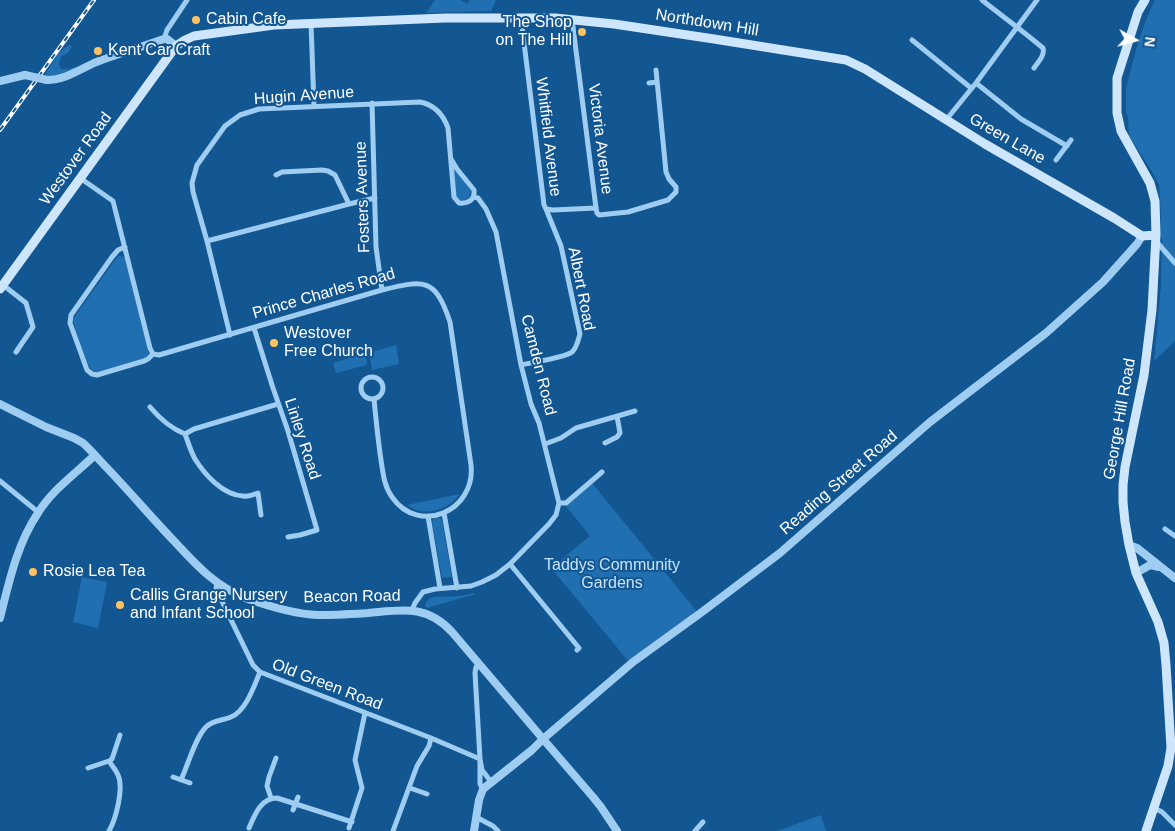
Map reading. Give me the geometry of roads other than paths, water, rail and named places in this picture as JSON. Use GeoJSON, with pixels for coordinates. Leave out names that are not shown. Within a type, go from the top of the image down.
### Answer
{"type":"FeatureCollection","features":[{"type":"Feature","properties":{"kind":"main road","name":"George Hill Road"},"geometry":{"type":"LineString","coordinates":[[1145,0],[1138,12],[1117,78],[1117,113],[1121,131],[1150,183],[1155,200],[1156,238],[1152,310],[1144,375],[1123,485],[1125,522],[1136,573],[1158,622],[1164,643],[1173,733],[1168,766],[1146,831]]}},
{"type":"Feature","properties":{"kind":"main road","name":"Northdown Hill"},"geometry":{"type":"LineString","coordinates":[[176,46],[194,36],[274,25],[445,18],[572,19],[714,38],[846,60]]}},
{"type":"Feature","properties":{"kind":"main road","name":"Westover Road"},"geometry":{"type":"LineString","coordinates":[[2,287],[176,46]]}},
{"type":"Feature","properties":{"kind":"main road","name":"Green Lane"},"geometry":{"type":"LineString","coordinates":[[846,60],[865,69],[985,144],[1142,236]]}},
{"type":"Feature","properties":{"kind":"main road"},"geometry":{"type":"LineString","coordinates":[[1142,236],[1156,238]]}},
{"type":"Feature","properties":{"kind":"street"},"geometry":{"type":"LineString","coordinates":[[164,39],[167,30],[187,0]]}},
{"type":"Feature","properties":{"kind":"street"},"geometry":{"type":"LineString","coordinates":[[982,0],[1043,48],[1043,56],[1034,68]]}},
{"type":"Feature","properties":{"kind":"street"},"geometry":{"type":"LineString","coordinates":[[946,120],[976,83],[1037,0]]}},
{"type":"Feature","properties":{"kind":"street","name":"Whitfield Avenue"},"geometry":{"type":"LineString","coordinates":[[520,18],[544,205],[546,209],[553,210],[596,208]]}},
{"type":"Feature","properties":{"kind":"street","name":"Victoria Avenue"},"geometry":{"type":"LineString","coordinates":[[572,19],[596,208],[597,213],[600,215],[628,212],[668,200],[676,192],[675,185],[669,179],[666,172],[656,70]]}},
{"type":"Feature","properties":{"kind":"street"},"geometry":{"type":"LineString","coordinates":[[311,23],[314,106]]}},
{"type":"Feature","properties":{"kind":"street"},"geometry":{"type":"LineString","coordinates":[[0,81],[25,75],[55,80],[93,64],[164,39],[168,39],[176,46]]}},
{"type":"Feature","properties":{"kind":"street"},"geometry":{"type":"LineString","coordinates":[[912,40],[971,88]]}},
{"type":"Feature","properties":{"kind":"street"},"geometry":{"type":"LineString","coordinates":[[649,83],[657,82]]}},
{"type":"Feature","properties":{"kind":"street"},"geometry":{"type":"LineString","coordinates":[[976,83],[1022,119],[1067,146]]}},
{"type":"Feature","properties":{"kind":"street","name":"Hugin Avenue"},"geometry":{"type":"LineString","coordinates":[[230,334],[192,183],[197,166],[225,126],[240,115],[258,109],[420,102],[428,104],[441,113],[448,128],[454,197],[459,203],[470,202],[474,192],[451,158]]}},
{"type":"Feature","properties":{"kind":"street","name":"Fosters Avenue"},"geometry":{"type":"LineString","coordinates":[[372,104],[376,247],[382,290]]}},
{"type":"Feature","properties":{"kind":"street"},"geometry":{"type":"LineString","coordinates":[[1056,160],[1071,140]]}},
{"type":"Feature","properties":{"kind":"street"},"geometry":{"type":"LineString","coordinates":[[276,175],[282,172],[328,171],[335,175],[349,204]]}},
{"type":"Feature","properties":{"kind":"street"},"geometry":{"type":"LineString","coordinates":[[80,178],[113,202],[153,354]]}},
{"type":"Feature","properties":{"kind":"street","name":"Hugin Avenue"},"geometry":{"type":"LineString","coordinates":[[473,197],[478,198],[486,209],[496,232]]}},
{"type":"Feature","properties":{"kind":"street"},"geometry":{"type":"LineString","coordinates":[[207,241],[375,198]]}},
{"type":"Feature","properties":{"kind":"street","name":"Albert Road"},"geometry":{"type":"LineString","coordinates":[[521,364],[562,356],[572,352],[580,334],[561,246],[546,209]]}},
{"type":"Feature","properties":{"kind":"street","name":"Camden Road"},"geometry":{"type":"LineString","coordinates":[[496,232],[521,364],[531,404],[545,444],[559,503]]}},
{"type":"Feature","properties":{"kind":"street","name":"Reading Street Road"},"geometry":{"type":"LineString","coordinates":[[483,790],[633,662],[780,553],[930,422],[1046,333],[1102,282],[1142,236]]}},
{"type":"Feature","properties":{"kind":"street"},"geometry":{"type":"LineString","coordinates":[[1156,238],[1175,263]]}},
{"type":"Feature","properties":{"kind":"street","name":"Prince Charles Road"},"geometry":{"type":"LineString","coordinates":[[125,247],[118,250],[112,257],[71,315],[70,323],[88,370],[92,374],[97,375],[144,361],[153,354],[160,355],[382,290],[416,283],[425,284],[434,289],[445,306],[450,322],[472,471],[471,483],[459,504],[444,513],[428,516]]}},
{"type":"Feature","properties":{"kind":"street"},"geometry":{"type":"LineString","coordinates":[[2,287],[26,302],[33,326],[21,340],[16,352]]}},
{"type":"Feature","properties":{"kind":"street","name":"Linley Road"},"geometry":{"type":"LineString","coordinates":[[254,328],[288,430],[317,530],[288,537]]}},
{"type":"Feature","properties":{"kind":"street"},"geometry":{"type":"LineString","coordinates":[[368,378],[377,379],[383,386],[381,395],[374,399],[365,396],[361,388],[363,382],[368,378]]}},
{"type":"Feature","properties":{"kind":"street"},"geometry":{"type":"LineString","coordinates":[[374,399],[382,462],[388,490],[394,500],[403,508],[414,514],[428,516],[440,588]]}},
{"type":"Feature","properties":{"kind":"street","name":"Beacon Road"},"geometry":{"type":"LineString","coordinates":[[0,404],[83,443],[200,569],[217,582],[245,598],[287,611],[302,613],[332,615],[412,610],[430,615],[446,624],[601,806],[618,831]]}},
{"type":"Feature","properties":{"kind":"street"},"geometry":{"type":"LineString","coordinates":[[185,434],[194,429],[278,404]]}},
{"type":"Feature","properties":{"kind":"street"},"geometry":{"type":"LineString","coordinates":[[150,407],[160,419],[174,430],[185,434],[195,458],[210,479],[237,495],[248,496],[258,493],[261,515]]}},
{"type":"Feature","properties":{"kind":"street"},"geometry":{"type":"LineString","coordinates":[[545,444],[561,438],[576,428],[635,411]]}},
{"type":"Feature","properties":{"kind":"street"},"geometry":{"type":"LineString","coordinates":[[605,443],[620,433],[617,416]]}},
{"type":"Feature","properties":{"kind":"street"},"geometry":{"type":"LineString","coordinates":[[0,618],[17,557],[38,512],[64,483],[95,455]]}},
{"type":"Feature","properties":{"kind":"street"},"geometry":{"type":"LineString","coordinates":[[412,610],[414,603],[423,592],[440,588],[470,586],[496,575],[510,564],[556,515],[559,503],[566,503],[602,472]]}},
{"type":"Feature","properties":{"kind":"street"},"geometry":{"type":"LineString","coordinates":[[0,481],[38,512]]}},
{"type":"Feature","properties":{"kind":"street"},"geometry":{"type":"LineString","coordinates":[[444,513],[457,588]]}},
{"type":"Feature","properties":{"kind":"street"},"geometry":{"type":"LineString","coordinates":[[1165,529],[1175,536]]}},
{"type":"Feature","properties":{"kind":"street"},"geometry":{"type":"LineString","coordinates":[[1129,545],[1137,548],[1175,578]]}},
{"type":"Feature","properties":{"kind":"street"},"geometry":{"type":"LineString","coordinates":[[510,564],[579,648],[577,650]]}},
{"type":"Feature","properties":{"kind":"street"},"geometry":{"type":"LineString","coordinates":[[1136,573],[1150,565],[1161,567]]}},
{"type":"Feature","properties":{"kind":"street","name":"Old Green Road"},"geometry":{"type":"LineString","coordinates":[[217,582],[216,589],[224,608],[252,665],[260,672],[432,738],[480,759]]}},
{"type":"Feature","properties":{"kind":"street"},"geometry":{"type":"LineString","coordinates":[[474,831],[479,800],[483,790],[480,784],[474,673],[479,663]]}},
{"type":"Feature","properties":{"kind":"street"},"geometry":{"type":"LineString","coordinates":[[182,780],[200,734],[214,722],[231,717],[242,709],[260,672]]}},
{"type":"Feature","properties":{"kind":"street"},"geometry":{"type":"LineString","coordinates":[[350,828],[362,788],[355,760],[365,713]]}},
{"type":"Feature","properties":{"kind":"street"},"geometry":{"type":"LineString","coordinates":[[392,831],[417,766],[432,738]]}},
{"type":"Feature","properties":{"kind":"street"},"geometry":{"type":"LineString","coordinates":[[88,768],[109,761],[114,753],[117,739]]}},
{"type":"Feature","properties":{"kind":"street"},"geometry":{"type":"LineString","coordinates":[[271,798],[267,786],[276,758]]}},
{"type":"Feature","properties":{"kind":"street"},"geometry":{"type":"LineString","coordinates":[[480,759],[482,770],[492,783]]}},
{"type":"Feature","properties":{"kind":"street"},"geometry":{"type":"LineString","coordinates":[[109,761],[119,776],[120,795],[114,821],[109,831]]}},
{"type":"Feature","properties":{"kind":"street"},"geometry":{"type":"LineString","coordinates":[[266,761],[273,764]]}},
{"type":"Feature","properties":{"kind":"street"},"geometry":{"type":"LineString","coordinates":[[173,777],[190,784]]}},
{"type":"Feature","properties":{"kind":"street"},"geometry":{"type":"LineString","coordinates":[[410,788],[427,794]]}},
{"type":"Feature","properties":{"kind":"street"},"geometry":{"type":"LineString","coordinates":[[293,810],[298,797]]}},
{"type":"Feature","properties":{"kind":"street"},"geometry":{"type":"LineString","coordinates":[[249,828],[259,807],[271,798],[278,798],[352,822]]}},
{"type":"Feature","properties":{"kind":"street"},"geometry":{"type":"LineString","coordinates":[[1154,808],[1162,812],[1175,826]]}},
{"type":"Feature","properties":{"kind":"street"},"geometry":{"type":"LineString","coordinates":[[476,817],[493,826],[498,831]]}},
{"type":"Feature","properties":{"kind":"street"},"geometry":{"type":"LineString","coordinates":[[245,820],[252,822]]}},
{"type":"Feature","properties":{"kind":"street"},"geometry":{"type":"LineString","coordinates":[[694,831],[703,822]]}},
{"type":"Feature","properties":{"kind":"railway"},"geometry":{"type":"LineString","coordinates":[[0,130],[94,0]]}},
{"type":"Feature","properties":{"kind":"place","name":"Cabin Cafe"},"geometry":{"type":"Point","coordinates":[196,20]}},
{"type":"Feature","properties":{"kind":"place","name":"The Shop on The Hill"},"geometry":{"type":"Point","coordinates":[582,32]}},
{"type":"Feature","properties":{"kind":"place","name":"Kent Car Craft"},"geometry":{"type":"Point","coordinates":[98,51]}},
{"type":"Feature","properties":{"kind":"place","name":"Westover Free Church"},"geometry":{"type":"Point","coordinates":[274,343]}},
{"type":"Feature","properties":{"kind":"place","name":"Rosie Lea Tea"},"geometry":{"type":"Point","coordinates":[33,572]}},
{"type":"Feature","properties":{"kind":"place","name":"Callis Grange Nursery and Infant School"},"geometry":{"type":"Point","coordinates":[120,605]}},
{"type":"Feature","properties":{"kind":"park label","name":"Taddys Community Gardens"},"geometry":{"type":"Point","coordinates":[612,575]}}]}
